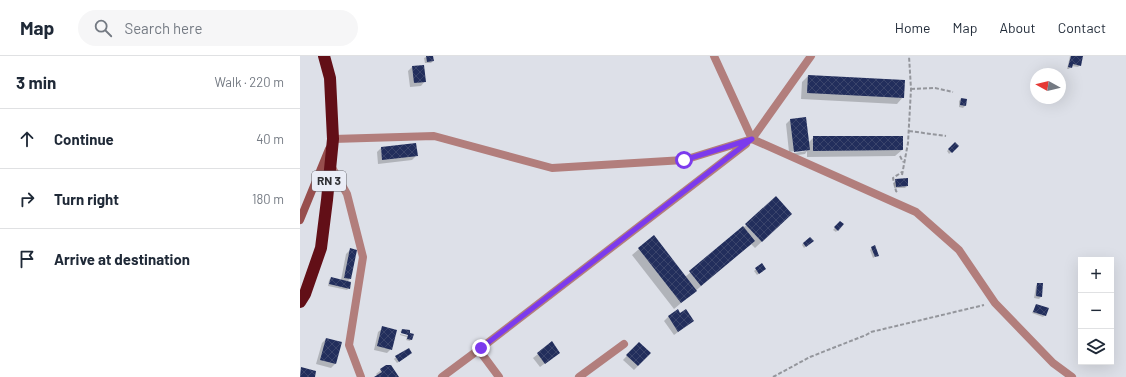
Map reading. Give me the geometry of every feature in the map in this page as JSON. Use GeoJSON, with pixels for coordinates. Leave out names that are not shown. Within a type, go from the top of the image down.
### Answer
{"type":"FeatureCollection","features":[{"type":"Feature","properties":{"kind":"highway","name":"RN 3"},"geometry":{"type":"LineString","coordinates":[[300,302],[305,294],[321,248],[328,200],[333,139],[330,78],[324,56]]}},
{"type":"Feature","properties":{"kind":"street"},"geometry":{"type":"LineString","coordinates":[[714,56],[752,139]]}},
{"type":"Feature","properties":{"kind":"street"},"geometry":{"type":"LineString","coordinates":[[442,377],[752,139],[811,56]]}},
{"type":"Feature","properties":{"kind":"street"},"geometry":{"type":"LineString","coordinates":[[300,220],[333,139],[434,136],[552,168],[684,160],[752,139],[916,212],[959,250],[995,303],[1053,363],[1072,377]]}},
{"type":"Feature","properties":{"kind":"street"},"geometry":{"type":"LineString","coordinates":[[330,164],[347,194],[363,257],[350,345],[361,377]]}},
{"type":"Feature","properties":{"kind":"street"},"geometry":{"type":"LineString","coordinates":[[580,377],[624,344]]}},
{"type":"Feature","properties":{"kind":"street"},"geometry":{"type":"LineString","coordinates":[[479,350],[499,377]]}},
{"type":"Feature","properties":{"kind":"street"},"geometry":{"type":"LineString","coordinates":[[1053,363],[1059,377]]}},
{"type":"Feature","properties":{"kind":"path"},"geometry":{"type":"LineString","coordinates":[[902,175],[909,131],[911,89],[909,56]]}},
{"type":"Feature","properties":{"kind":"path"},"geometry":{"type":"LineString","coordinates":[[911,89],[935,88],[953,92]]}},
{"type":"Feature","properties":{"kind":"path"},"geometry":{"type":"LineString","coordinates":[[909,131],[946,136]]}},
{"type":"Feature","properties":{"kind":"path"},"geometry":{"type":"LineString","coordinates":[[900,156],[904,161],[902,173],[894,178],[896,191],[901,196]]}},
{"type":"Feature","properties":{"kind":"path"},"geometry":{"type":"LineString","coordinates":[[773,377],[810,357],[866,336],[871,332],[995,303]]}},
{"type":"Feature","properties":{"kind":"building"},"geometry":{"type":"Polygon","coordinates":[[[426,56],[433,56],[434,61],[427,62],[426,56]]]}},
{"type":"Feature","properties":{"kind":"building"},"geometry":{"type":"Polygon","coordinates":[[[1071,56],[1083,56],[1081,66],[1073,64],[1072,68],[1068,67],[1071,56]]]}},
{"type":"Feature","properties":{"kind":"building"},"geometry":{"type":"Polygon","coordinates":[[[424,65],[426,82],[414,83],[412,66],[424,65]]]}},
{"type":"Feature","properties":{"kind":"building"},"geometry":{"type":"Polygon","coordinates":[[[808,75],[905,80],[904,98],[807,93],[808,75]]]}},
{"type":"Feature","properties":{"kind":"building"},"geometry":{"type":"Polygon","coordinates":[[[961,98],[967,99],[966,106],[960,105],[961,98]]]}},
{"type":"Feature","properties":{"kind":"building"},"geometry":{"type":"Polygon","coordinates":[[[806,117],[810,150],[794,152],[790,119],[806,117]]]}},
{"type":"Feature","properties":{"kind":"building"},"geometry":{"type":"Polygon","coordinates":[[[813,136],[903,136],[903,150],[813,151],[813,136]]]}},
{"type":"Feature","properties":{"kind":"building"},"geometry":{"type":"Polygon","coordinates":[[[955,142],[959,146],[952,153],[948,149],[955,142]]]}},
{"type":"Feature","properties":{"kind":"building"},"geometry":{"type":"Polygon","coordinates":[[[416,143],[418,156],[382,160],[381,147],[416,143]]]}},
{"type":"Feature","properties":{"kind":"building"},"geometry":{"type":"Polygon","coordinates":[[[908,178],[908,186],[896,187],[895,179],[908,178]]]}},
{"type":"Feature","properties":{"kind":"building"},"geometry":{"type":"Polygon","coordinates":[[[776,196],[792,214],[762,242],[745,224],[776,196]]]}},
{"type":"Feature","properties":{"kind":"building"},"geometry":{"type":"Polygon","coordinates":[[[840,221],[844,224],[838,231],[834,227],[840,221]]]}},
{"type":"Feature","properties":{"kind":"building"},"geometry":{"type":"Polygon","coordinates":[[[743,226],[755,241],[701,286],[689,271],[743,226]]]}},
{"type":"Feature","properties":{"kind":"building"},"geometry":{"type":"Polygon","coordinates":[[[654,235],[697,291],[681,303],[638,248],[654,235]]]}},
{"type":"Feature","properties":{"kind":"building"},"geometry":{"type":"Polygon","coordinates":[[[810,237],[814,241],[806,247],[803,243],[810,237]]]}},
{"type":"Feature","properties":{"kind":"building"},"geometry":{"type":"Polygon","coordinates":[[[875,245],[879,256],[875,257],[871,247],[875,245]]]}},
{"type":"Feature","properties":{"kind":"building"},"geometry":{"type":"Polygon","coordinates":[[[350,248],[357,250],[351,279],[344,278],[350,248]]]}},
{"type":"Feature","properties":{"kind":"building"},"geometry":{"type":"Polygon","coordinates":[[[762,263],[766,269],[759,274],[755,268],[762,263]]]}},
{"type":"Feature","properties":{"kind":"building"},"geometry":{"type":"Polygon","coordinates":[[[331,277],[351,282],[350,289],[329,284],[331,277]]]}},
{"type":"Feature","properties":{"kind":"building"},"geometry":{"type":"Polygon","coordinates":[[[1037,283],[1043,283],[1042,297],[1036,296],[1037,283]]]}},
{"type":"Feature","properties":{"kind":"building"},"geometry":{"type":"Polygon","coordinates":[[[1036,304],[1049,308],[1046,316],[1033,312],[1036,304]]]}},
{"type":"Feature","properties":{"kind":"building"},"geometry":{"type":"Polygon","coordinates":[[[678,309],[680,313],[686,309],[694,321],[678,332],[668,316],[678,309]]]}},
{"type":"Feature","properties":{"kind":"building"},"geometry":{"type":"Polygon","coordinates":[[[382,326],[397,330],[392,350],[377,346],[382,326]]]}},
{"type":"Feature","properties":{"kind":"building"},"geometry":{"type":"Polygon","coordinates":[[[402,329],[410,330],[410,333],[414,334],[412,340],[407,339],[408,335],[401,333],[402,329]]]}},
{"type":"Feature","properties":{"kind":"building"},"geometry":{"type":"Polygon","coordinates":[[[326,338],[342,342],[336,364],[320,360],[326,338]]]}},
{"type":"Feature","properties":{"kind":"building"},"geometry":{"type":"Polygon","coordinates":[[[552,341],[560,353],[545,364],[537,353],[552,341]]]}},
{"type":"Feature","properties":{"kind":"building"},"geometry":{"type":"Polygon","coordinates":[[[639,342],[651,353],[638,366],[626,355],[639,342]]]}},
{"type":"Feature","properties":{"kind":"building"},"geometry":{"type":"Polygon","coordinates":[[[409,348],[412,353],[399,362],[395,356],[409,348]]]}},
{"type":"Feature","properties":{"kind":"building"},"geometry":{"type":"Polygon","coordinates":[[[386,365],[391,365],[399,377],[374,377],[382,372],[380,369],[386,365]]]}},
{"type":"Feature","properties":{"kind":"building"},"geometry":{"type":"Polygon","coordinates":[[[301,367],[316,371],[315,377],[300,377],[301,367]]]}},
{"type":"Feature","properties":{"kind":"route"},"geometry":{"type":"LineString","coordinates":[[481,348],[752,139],[684,160]]}}]}
